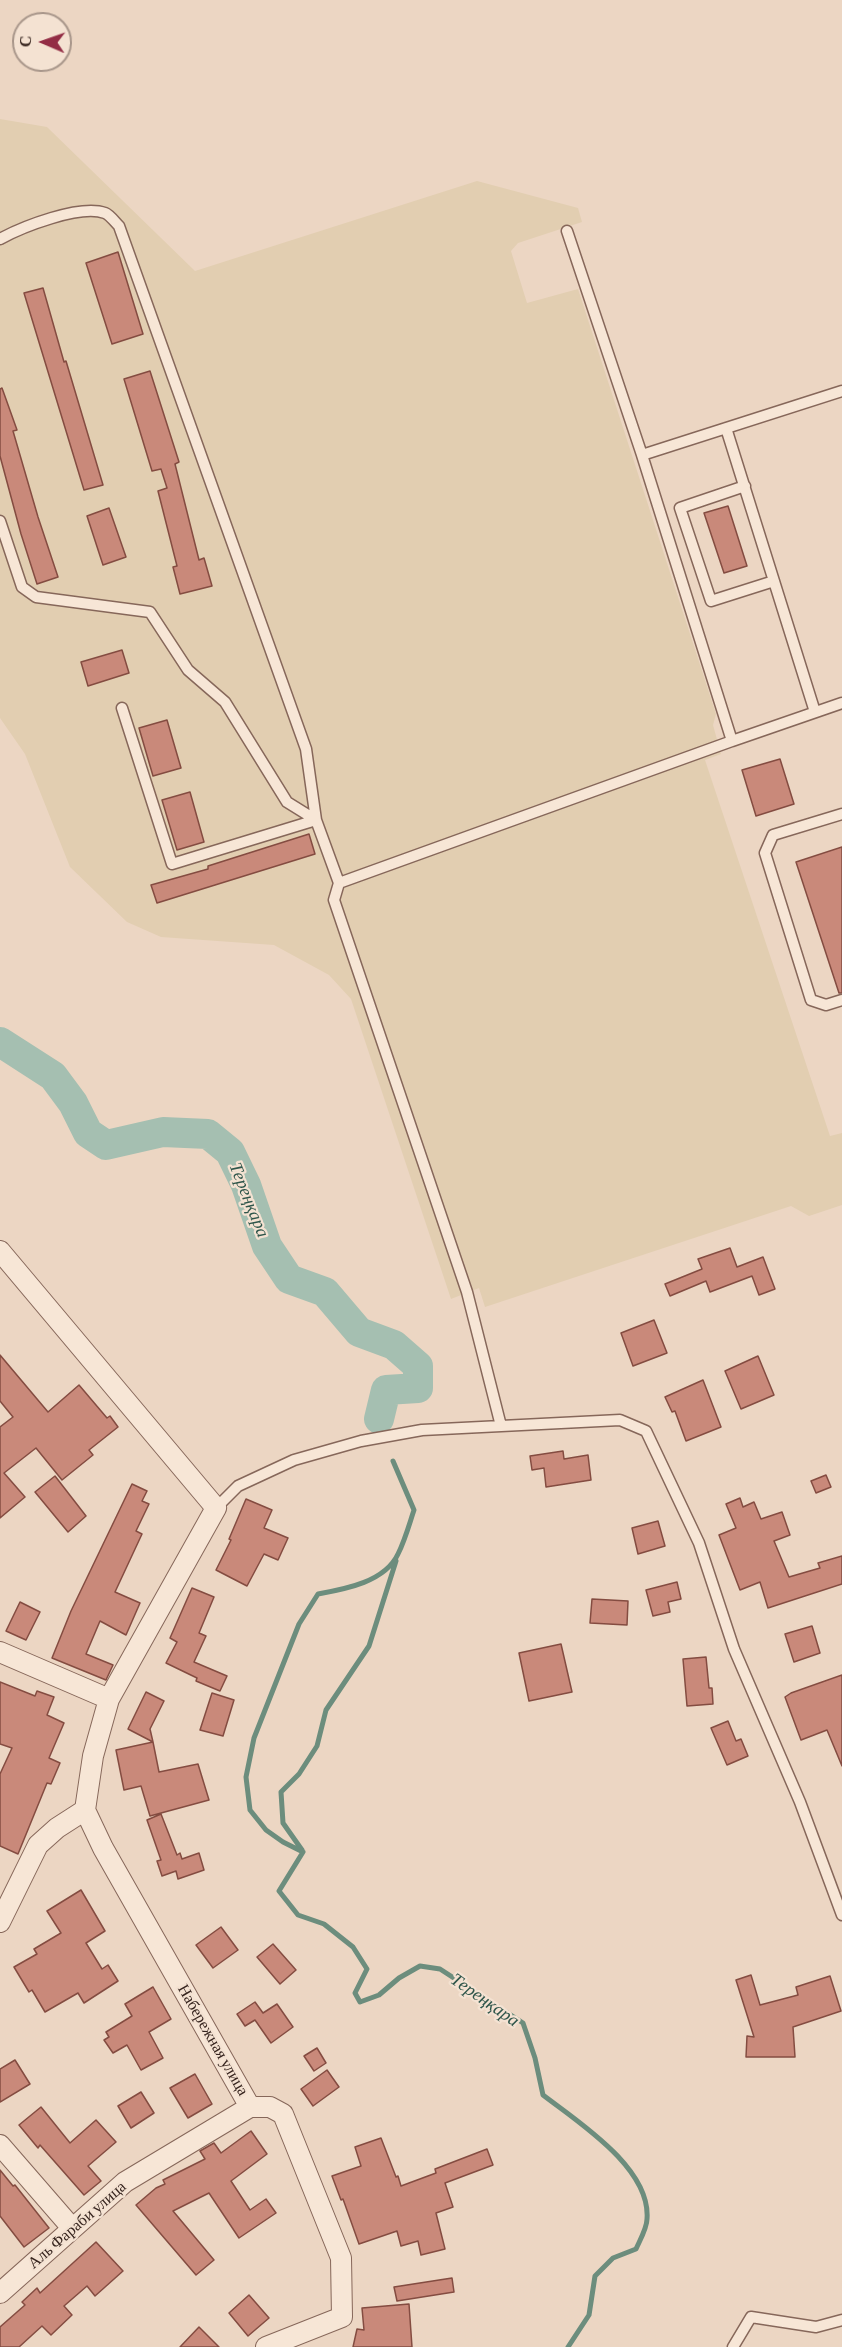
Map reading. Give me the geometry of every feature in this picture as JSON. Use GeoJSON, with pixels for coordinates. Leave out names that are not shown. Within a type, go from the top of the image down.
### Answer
{"type":"FeatureCollection","features":[{"type":"Feature","properties":{"kind":"street"},"geometry":{"type":"LineString","coordinates":[[0,1251],[216,1508],[109,1699],[93,1756],[85,1810],[57,1828],[38,1845],[2,1914]]}},
{"type":"Feature","properties":{"kind":"street"},"geometry":{"type":"LineString","coordinates":[[0,1652],[109,1699]]}},
{"type":"Feature","properties":{"kind":"street","name":"Набережная улица"},"geometry":{"type":"LineString","coordinates":[[85,1810],[104,1848],[250,2107],[270,2107],[283,2114],[341,2258],[342,2317],[267,2347]]}},
{"type":"Feature","properties":{"kind":"street","name":"Аль Фараби улица"},"geometry":{"type":"LineString","coordinates":[[0,2293],[124,2182],[250,2107]]}},
{"type":"Feature","properties":{"kind":"street"},"geometry":{"type":"LineString","coordinates":[[0,2145],[72,2228]]}},
{"type":"Feature","properties":{"kind":"lane"},"geometry":{"type":"LineString","coordinates":[[0,240],[23,227],[84,211],[106,213],[118,226],[306,749],[316,820],[339,883],[334,900],[466,1292],[501,1426]]}},
{"type":"Feature","properties":{"kind":"lane"},"geometry":{"type":"LineString","coordinates":[[567,231],[642,455],[732,741]]}},
{"type":"Feature","properties":{"kind":"lane"},"geometry":{"type":"LineString","coordinates":[[642,455],[842,391]]}},
{"type":"Feature","properties":{"kind":"lane"},"geometry":{"type":"LineString","coordinates":[[726,428],[815,712]]}},
{"type":"Feature","properties":{"kind":"lane"},"geometry":{"type":"LineString","coordinates":[[745,486],[680,508],[711,602],[774,581]]}},
{"type":"Feature","properties":{"kind":"lane"},"geometry":{"type":"LineString","coordinates":[[0,521],[22,587],[36,597],[150,612],[188,670],[225,702],[287,802],[316,820]]}},
{"type":"Feature","properties":{"kind":"lane"},"geometry":{"type":"LineString","coordinates":[[339,883],[842,703]]}},
{"type":"Feature","properties":{"kind":"lane"},"geometry":{"type":"LineString","coordinates":[[122,708],[172,864],[316,820]]}},
{"type":"Feature","properties":{"kind":"lane"},"geometry":{"type":"LineString","coordinates":[[842,814],[773,835],[765,853],[811,1000],[826,1005],[842,1000]]}},
{"type":"Feature","properties":{"kind":"lane"},"geometry":{"type":"LineString","coordinates":[[216,1508],[238,1486],[294,1460],[362,1441],[422,1430],[620,1420],[646,1431],[699,1543],[734,1649],[800,1802],[842,1915]]}},
{"type":"Feature","properties":{"kind":"lane"},"geometry":{"type":"LineString","coordinates":[[733,2347],[752,2317],[816,2327],[842,2320]]}},
{"type":"Feature","properties":{"kind":"shaded area"},"geometry":{"type":"Polygon","coordinates":[[[0,119],[47,127],[195,271],[477,181],[578,208],[582,222],[518,243],[511,251],[527,303],[578,289],[716,714],[713,725],[721,754],[705,760],[830,1136],[842,1133],[842,1205],[809,1216],[791,1206],[485,1307],[479,1288],[451,1299],[351,999],[329,975],[274,945],[161,937],[127,922],[70,867],[25,754],[0,718],[0,119]]]}},
{"type":"Feature","properties":{"kind":"building"},"geometry":{"type":"Polygon","coordinates":[[[118,252],[143,334],[112,344],[86,263],[118,252]]]}},
{"type":"Feature","properties":{"kind":"building"},"geometry":{"type":"Polygon","coordinates":[[[43,288],[103,485],[84,490],[24,293],[43,288]]]}},
{"type":"Feature","properties":{"kind":"building"},"geometry":{"type":"Polygon","coordinates":[[[150,371],[179,462],[175,464],[199,560],[204,558],[212,586],[180,594],[173,567],[177,566],[158,491],[167,488],[161,469],[152,471],[124,379],[150,371]]]}},
{"type":"Feature","properties":{"kind":"building"},"geometry":{"type":"Polygon","coordinates":[[[2,388],[17,430],[13,431],[58,577],[37,584],[0,456],[0,389],[2,388]]]}},
{"type":"Feature","properties":{"kind":"building"},"geometry":{"type":"Polygon","coordinates":[[[728,506],[747,566],[724,573],[704,513],[728,506]]]}},
{"type":"Feature","properties":{"kind":"building"},"geometry":{"type":"Polygon","coordinates":[[[109,508],[126,557],[103,565],[87,516],[109,508]]]}},
{"type":"Feature","properties":{"kind":"building"},"geometry":{"type":"Polygon","coordinates":[[[122,650],[129,673],[88,686],[81,662],[122,650]]]}},
{"type":"Feature","properties":{"kind":"building"},"geometry":{"type":"Polygon","coordinates":[[[167,720],[181,768],[153,776],[139,728],[167,720]]]}},
{"type":"Feature","properties":{"kind":"building"},"geometry":{"type":"Polygon","coordinates":[[[780,759],[794,804],[756,816],[742,770],[780,759]]]}},
{"type":"Feature","properties":{"kind":"building"},"geometry":{"type":"Polygon","coordinates":[[[190,792],[204,842],[177,850],[162,800],[190,792]]]}},
{"type":"Feature","properties":{"kind":"building"},"geometry":{"type":"Polygon","coordinates":[[[309,834],[315,854],[157,903],[151,885],[208,869],[208,866],[309,834]]]}},
{"type":"Feature","properties":{"kind":"building"},"geometry":{"type":"Polygon","coordinates":[[[842,847],[842,993],[839,993],[796,862],[842,847]]]}},
{"type":"Feature","properties":{"kind":"building"},"geometry":{"type":"Polygon","coordinates":[[[730,1248],[737,1267],[763,1257],[775,1289],[759,1295],[752,1276],[710,1292],[706,1281],[670,1296],[665,1284],[702,1269],[698,1259],[730,1248]]]}},
{"type":"Feature","properties":{"kind":"building"},"geometry":{"type":"Polygon","coordinates":[[[654,1320],[667,1353],[633,1366],[621,1333],[654,1320]]]}},
{"type":"Feature","properties":{"kind":"building"},"geometry":{"type":"Polygon","coordinates":[[[0,1355],[48,1412],[79,1385],[107,1418],[110,1416],[118,1427],[89,1450],[93,1455],[62,1480],[36,1448],[4,1473],[25,1497],[0,1518],[0,1427],[13,1417],[0,1401],[0,1355]]]}},
{"type":"Feature","properties":{"kind":"building"},"geometry":{"type":"Polygon","coordinates":[[[758,1356],[774,1395],[741,1409],[725,1371],[758,1356]]]}},
{"type":"Feature","properties":{"kind":"building"},"geometry":{"type":"Polygon","coordinates":[[[703,1380],[721,1427],[686,1441],[675,1411],[672,1412],[665,1397],[703,1380]]]}},
{"type":"Feature","properties":{"kind":"building"},"geometry":{"type":"Polygon","coordinates":[[[563,1451],[564,1459],[588,1455],[591,1480],[546,1487],[544,1468],[532,1470],[530,1456],[563,1451]]]}},
{"type":"Feature","properties":{"kind":"building"},"geometry":{"type":"Polygon","coordinates":[[[826,1475],[831,1487],[816,1493],[811,1481],[826,1475]]]}},
{"type":"Feature","properties":{"kind":"building"},"geometry":{"type":"Polygon","coordinates":[[[55,1476],[86,1516],[68,1532],[35,1492],[55,1476]]]}},
{"type":"Feature","properties":{"kind":"building"},"geometry":{"type":"Polygon","coordinates":[[[132,1484],[147,1491],[142,1501],[149,1504],[136,1531],[142,1534],[115,1592],[140,1603],[126,1635],[100,1621],[86,1654],[113,1665],[106,1680],[52,1658],[71,1611],[132,1484]]]}},
{"type":"Feature","properties":{"kind":"building"},"geometry":{"type":"Polygon","coordinates":[[[740,1498],[743,1507],[754,1502],[761,1519],[782,1512],[790,1535],[774,1541],[789,1577],[820,1568],[818,1563],[842,1556],[842,1584],[768,1608],[760,1582],[740,1590],[719,1535],[736,1528],[726,1504],[740,1498]]]}},
{"type":"Feature","properties":{"kind":"building"},"geometry":{"type":"Polygon","coordinates":[[[246,1499],[272,1510],[264,1528],[288,1538],[278,1560],[264,1554],[247,1586],[216,1570],[231,1540],[229,1539],[246,1499]]]}},
{"type":"Feature","properties":{"kind":"building"},"geometry":{"type":"Polygon","coordinates":[[[658,1521],[665,1546],[638,1554],[632,1528],[658,1521]]]}},
{"type":"Feature","properties":{"kind":"building"},"geometry":{"type":"Polygon","coordinates":[[[677,1582],[681,1599],[668,1602],[670,1612],[653,1616],[646,1590],[677,1582]]]}},
{"type":"Feature","properties":{"kind":"building"},"geometry":{"type":"Polygon","coordinates":[[[192,1588],[214,1597],[199,1633],[206,1636],[194,1662],[227,1676],[220,1691],[196,1681],[197,1678],[166,1663],[177,1642],[170,1638],[192,1588]]]}},
{"type":"Feature","properties":{"kind":"building"},"geometry":{"type":"Polygon","coordinates":[[[592,1599],[628,1601],[627,1625],[590,1623],[592,1599]]]}},
{"type":"Feature","properties":{"kind":"building"},"geometry":{"type":"Polygon","coordinates":[[[20,1602],[40,1612],[26,1640],[6,1631],[20,1602]]]}},
{"type":"Feature","properties":{"kind":"building"},"geometry":{"type":"Polygon","coordinates":[[[812,1626],[820,1653],[794,1662],[785,1634],[812,1626]]]}},
{"type":"Feature","properties":{"kind":"building"},"geometry":{"type":"Polygon","coordinates":[[[561,1644],[572,1692],[529,1701],[519,1653],[561,1644]]]}},
{"type":"Feature","properties":{"kind":"building"},"geometry":{"type":"Polygon","coordinates":[[[706,1657],[713,1704],[687,1706],[683,1659],[706,1657]]]}},
{"type":"Feature","properties":{"kind":"building"},"geometry":{"type":"Polygon","coordinates":[[[842,1675],[842,1766],[827,1730],[801,1740],[785,1697],[842,1675]]]}},
{"type":"Feature","properties":{"kind":"building"},"geometry":{"type":"Polygon","coordinates":[[[0,1682],[35,1696],[37,1691],[54,1697],[47,1715],[64,1723],[49,1758],[60,1763],[51,1784],[47,1783],[18,1854],[0,1846],[0,1774],[12,1748],[0,1744],[0,1682]]]}},
{"type":"Feature","properties":{"kind":"building"},"geometry":{"type":"Polygon","coordinates":[[[146,1692],[164,1701],[150,1729],[153,1742],[128,1729],[146,1692]]]}},
{"type":"Feature","properties":{"kind":"building"},"geometry":{"type":"Polygon","coordinates":[[[212,1693],[234,1700],[223,1736],[200,1730],[212,1693]]]}},
{"type":"Feature","properties":{"kind":"building"},"geometry":{"type":"Polygon","coordinates":[[[728,1721],[736,1741],[741,1739],[748,1756],[727,1765],[711,1728],[728,1721]]]}},
{"type":"Feature","properties":{"kind":"building"},"geometry":{"type":"Polygon","coordinates":[[[153,1742],[159,1772],[198,1764],[209,1800],[150,1816],[141,1786],[124,1790],[116,1750],[153,1742]]]}},
{"type":"Feature","properties":{"kind":"building"},"geometry":{"type":"Polygon","coordinates":[[[161,1814],[177,1855],[180,1853],[182,1859],[199,1853],[204,1870],[178,1879],[176,1871],[162,1876],[157,1861],[161,1860],[147,1820],[161,1814]]]}},
{"type":"Feature","properties":{"kind":"building"},"geometry":{"type":"Polygon","coordinates":[[[81,1890],[105,1931],[86,1943],[102,1969],[108,1965],[118,1981],[84,2003],[78,1993],[45,2012],[32,1990],[29,1992],[14,1967],[37,1954],[34,1949],[61,1933],[47,1911],[81,1890]]]}},
{"type":"Feature","properties":{"kind":"building"},"geometry":{"type":"Polygon","coordinates":[[[221,1927],[238,1950],[213,1968],[196,1945],[221,1927]]]}},
{"type":"Feature","properties":{"kind":"building"},"geometry":{"type":"Polygon","coordinates":[[[273,1944],[296,1970],[280,1984],[257,1957],[273,1944]]]}},
{"type":"Feature","properties":{"kind":"building"},"geometry":{"type":"Polygon","coordinates":[[[751,1975],[760,2005],[798,1995],[796,1987],[830,1976],[841,2011],[793,2027],[795,2057],[746,2057],[747,2036],[754,2037],[736,1980],[751,1975]]]}},
{"type":"Feature","properties":{"kind":"building"},"geometry":{"type":"Polygon","coordinates":[[[153,1987],[171,2019],[149,2032],[163,2058],[141,2070],[127,2045],[113,2053],[104,2040],[109,2037],[106,2032],[132,2016],[125,2004],[153,1987]]]}},
{"type":"Feature","properties":{"kind":"building"},"geometry":{"type":"Polygon","coordinates":[[[255,2002],[263,2013],[277,2004],[293,2027],[271,2043],[255,2020],[245,2026],[237,2014],[255,2002]]]}},
{"type":"Feature","properties":{"kind":"building"},"geometry":{"type":"Polygon","coordinates":[[[317,2048],[326,2063],[314,2071],[304,2056],[317,2048]]]}},
{"type":"Feature","properties":{"kind":"building"},"geometry":{"type":"Polygon","coordinates":[[[15,2060],[30,2084],[0,2102],[0,2069],[15,2060]]]}},
{"type":"Feature","properties":{"kind":"building"},"geometry":{"type":"Polygon","coordinates":[[[327,2070],[339,2087],[313,2106],[301,2089],[327,2070]]]}},
{"type":"Feature","properties":{"kind":"building"},"geometry":{"type":"Polygon","coordinates":[[[195,2074],[212,2104],[188,2118],[170,2088],[195,2074]]]}},
{"type":"Feature","properties":{"kind":"building"},"geometry":{"type":"Polygon","coordinates":[[[141,2092],[154,2113],[131,2128],[118,2106],[141,2092]]]}},
{"type":"Feature","properties":{"kind":"building"},"geometry":{"type":"Polygon","coordinates":[[[41,2107],[70,2143],[96,2120],[116,2142],[88,2166],[101,2181],[84,2195],[19,2125],[41,2107]]]}},
{"type":"Feature","properties":{"kind":"building"},"geometry":{"type":"Polygon","coordinates":[[[251,2131],[267,2154],[231,2181],[250,2210],[266,2199],[276,2213],[239,2238],[209,2193],[173,2211],[214,2260],[196,2275],[136,2205],[156,2188],[165,2184],[163,2180],[205,2159],[200,2151],[214,2143],[221,2153],[251,2131]]]}},
{"type":"Feature","properties":{"kind":"building"},"geometry":{"type":"Polygon","coordinates":[[[381,2138],[401,2186],[436,2173],[435,2169],[487,2149],[493,2165],[445,2183],[453,2207],[436,2213],[445,2249],[421,2255],[418,2241],[401,2246],[397,2231],[359,2244],[332,2176],[361,2166],[355,2147],[381,2138]]]}},
{"type":"Feature","properties":{"kind":"building"},"geometry":{"type":"Polygon","coordinates":[[[0,2170],[49,2228],[24,2247],[0,2216],[0,2170]]]}},
{"type":"Feature","properties":{"kind":"building"},"geometry":{"type":"Polygon","coordinates":[[[96,2242],[123,2271],[95,2296],[87,2286],[64,2306],[72,2315],[51,2335],[42,2326],[19,2347],[0,2347],[0,2327],[25,2305],[22,2302],[37,2288],[40,2293],[96,2242]]]}},
{"type":"Feature","properties":{"kind":"building"},"geometry":{"type":"Polygon","coordinates":[[[452,2278],[454,2292],[397,2301],[394,2287],[452,2278]]]}},
{"type":"Feature","properties":{"kind":"building"},"geometry":{"type":"Polygon","coordinates":[[[249,2295],[269,2318],[248,2336],[229,2313],[249,2295]]]}},
{"type":"Feature","properties":{"kind":"building"},"geometry":{"type":"Polygon","coordinates":[[[409,2304],[412,2347],[353,2347],[357,2329],[364,2330],[362,2308],[409,2304]]]}},
{"type":"Feature","properties":{"kind":"building"},"geometry":{"type":"Polygon","coordinates":[[[199,2327],[219,2347],[180,2347],[199,2327]]]}},
{"type":"Feature","properties":{"kind":"waterway","name":"Тереңқара"},"geometry":{"type":"LineString","coordinates":[[0,1042],[53,1076],[73,1103],[88,1133],[106,1145],[163,1132],[208,1134],[230,1152],[246,1185],[267,1246],[289,1279],[325,1292],[359,1332],[394,1345],[418,1366],[418,1388],[386,1390],[379,1419]]}},
{"type":"Feature","properties":{"kind":"waterway","name":"Тереңқара"},"geometry":{"type":"LineString","coordinates":[[393,1461],[414,1510],[403,1543],[392,1564],[374,1578],[352,1587],[318,1594],[299,1624],[254,1738],[246,1777],[250,1810],[266,1830],[303,1852],[279,1891],[298,1915],[324,1924],[353,1947],[367,1969],[355,1993],[360,2002],[379,1995],[399,1978],[420,1966],[440,1969],[523,2023],[535,2058],[543,2095],[610,2148],[637,2182],[645,2200],[647,2219],[643,2234],[636,2249],[613,2258],[595,2276],[589,2315],[568,2347]]}},
{"type":"Feature","properties":{"kind":"waterway"},"geometry":{"type":"LineString","coordinates":[[302,1850],[283,1823],[281,1792],[299,1774],[317,1746],[326,1710],[369,1646],[396,1561]]}}]}
